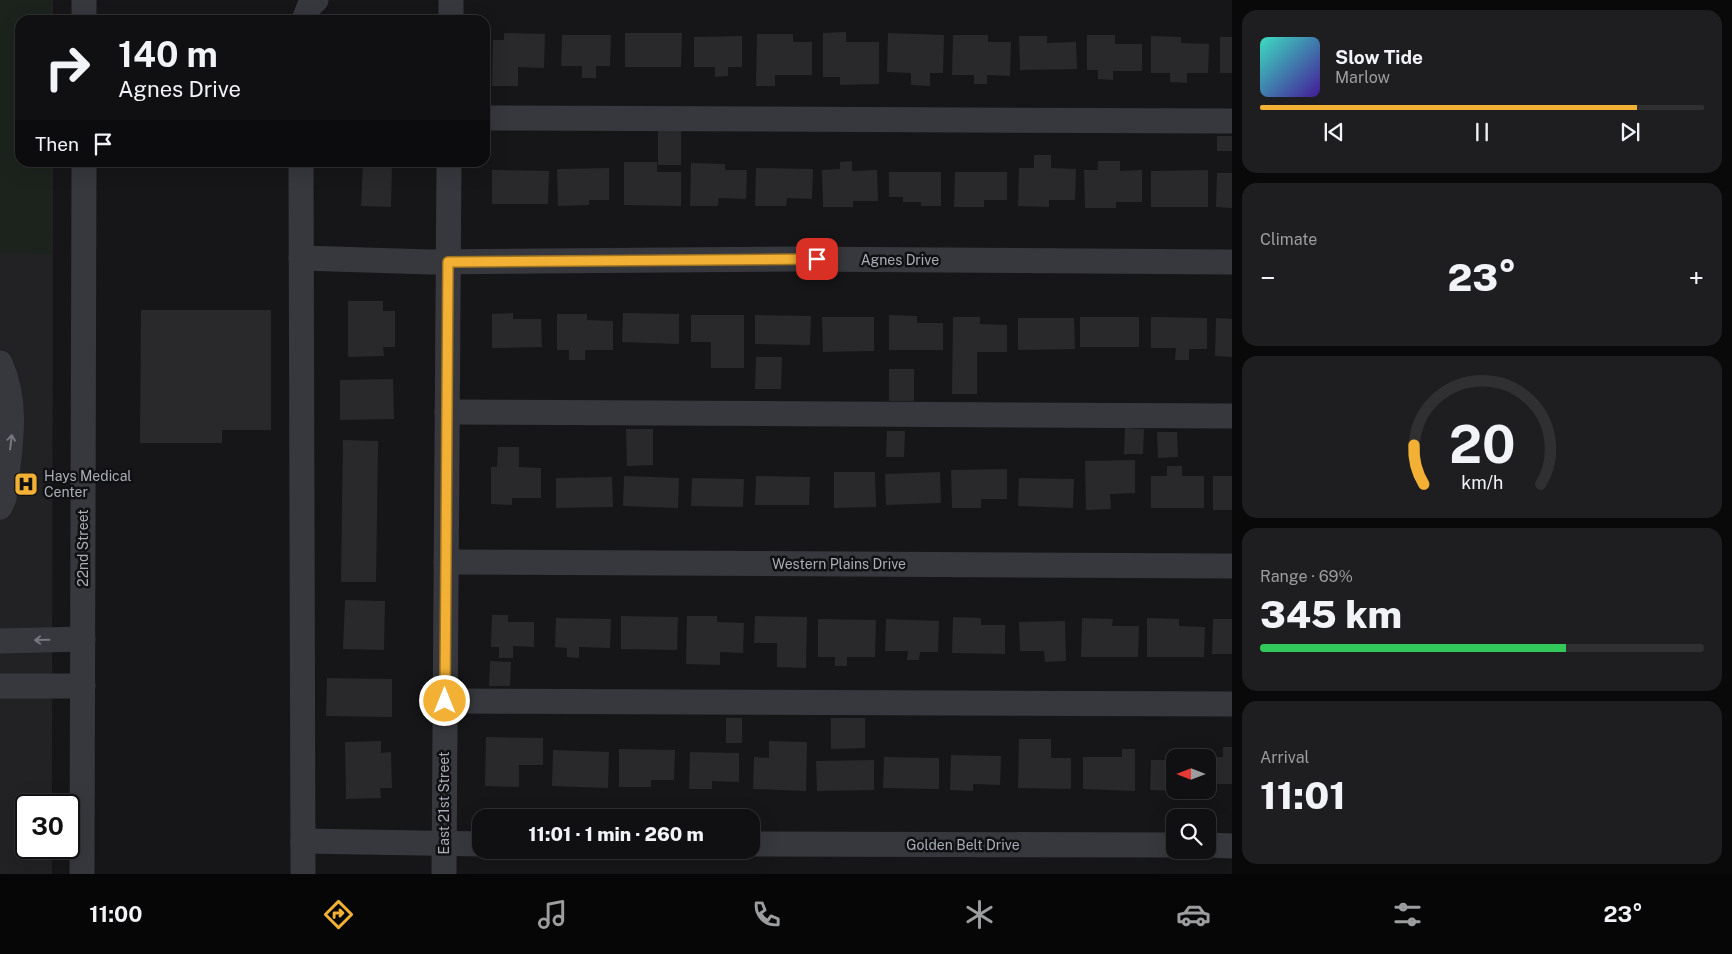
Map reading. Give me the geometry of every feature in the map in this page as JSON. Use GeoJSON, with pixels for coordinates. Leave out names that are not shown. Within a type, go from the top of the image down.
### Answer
{"type":"FeatureCollection","features":[{"type":"Feature","properties":{"kind":"street"},"geometry":{"type":"LineString","coordinates":[[84,0],[84,15]]}},
{"type":"Feature","properties":{"kind":"street"},"geometry":{"type":"LineString","coordinates":[[306,15],[309,7],[316,0]]}},
{"type":"Feature","properties":{"kind":"street"},"geometry":{"type":"LineString","coordinates":[[451,0],[451,15]]}},
{"type":"Feature","properties":{"kind":"street"},"geometry":{"type":"LineString","coordinates":[[490,118],[1232,121]]}},
{"type":"Feature","properties":{"kind":"street","name":"22nd Street"},"geometry":{"type":"LineString","coordinates":[[82,874],[84,167]]}},
{"type":"Feature","properties":{"kind":"street"},"geometry":{"type":"LineString","coordinates":[[301,167],[303,874]]}},
{"type":"Feature","properties":{"kind":"street","name":"East 21st Street"},"geometry":{"type":"LineString","coordinates":[[444,874],[449,167]]}},
{"type":"Feature","properties":{"kind":"street","name":"Agnes Drive"},"geometry":{"type":"LineString","coordinates":[[301,258],[448,262],[807,259],[1232,262]]}},
{"type":"Feature","properties":{"kind":"street"},"geometry":{"type":"LineString","coordinates":[[0,363],[8,388],[12,419],[4,498],[0,507]]}},
{"type":"Feature","properties":{"kind":"street"},"geometry":{"type":"LineString","coordinates":[[447,412],[1232,416]]}},
{"type":"Feature","properties":{"kind":"street","name":"Western Plains Drive"},"geometry":{"type":"LineString","coordinates":[[446,562],[1232,566]]}},
{"type":"Feature","properties":{"kind":"street"},"geometry":{"type":"LineString","coordinates":[[0,641],[83,639]]}},
{"type":"Feature","properties":{"kind":"street"},"geometry":{"type":"LineString","coordinates":[[0,686],[83,686]]}},
{"type":"Feature","properties":{"kind":"street"},"geometry":{"type":"LineString","coordinates":[[445,701],[1232,704]]}},
{"type":"Feature","properties":{"kind":"street"},"geometry":{"type":"LineString","coordinates":[[303,841],[472,844]]}},
{"type":"Feature","properties":{"kind":"street","name":"Golden Belt Drive"},"geometry":{"type":"LineString","coordinates":[[760,844],[1166,845]]}},
{"type":"Feature","properties":{"kind":"street"},"geometry":{"type":"LineString","coordinates":[[1216,846],[1232,846]]}},
{"type":"Feature","properties":{"kind":"shaded area","name":"Hays Medical Center"},"geometry":{"type":"Polygon","coordinates":[[[0,0],[53,0],[53,15],[15,15],[15,167],[53,167],[52,794],[15,794],[15,859],[52,859],[52,874],[0,874],[0,0]]]}},
{"type":"Feature","properties":{"kind":"shaded area"},"geometry":{"type":"Polygon","coordinates":[[[0,0],[51,0],[51,15],[15,15],[15,167],[51,167],[51,254],[0,253],[0,0]]]}},
{"type":"Feature","properties":{"kind":"building"},"geometry":{"type":"Polygon","coordinates":[[[846,32],[846,42],[879,42],[879,84],[840,85],[840,77],[823,77],[823,33],[846,32]]]}},
{"type":"Feature","properties":{"kind":"building"},"geometry":{"type":"Polygon","coordinates":[[[504,33],[545,34],[544,68],[518,67],[518,86],[492,86],[493,40],[504,40],[504,33]]]}},
{"type":"Feature","properties":{"kind":"building"},"geometry":{"type":"Polygon","coordinates":[[[625,33],[682,33],[681,67],[625,67],[625,33]]]}},
{"type":"Feature","properties":{"kind":"building"},"geometry":{"type":"Polygon","coordinates":[[[888,33],[944,35],[943,73],[930,73],[930,86],[911,85],[911,73],[887,72],[888,33]]]}},
{"type":"Feature","properties":{"kind":"building"},"geometry":{"type":"Polygon","coordinates":[[[757,34],[793,34],[793,42],[812,42],[812,75],[775,75],[775,86],[756,86],[757,34]]]}},
{"type":"Feature","properties":{"kind":"building"},"geometry":{"type":"Polygon","coordinates":[[[562,35],[611,35],[610,66],[596,66],[596,78],[582,78],[582,66],[561,66],[562,35]]]}},
{"type":"Feature","properties":{"kind":"building"},"geometry":{"type":"Polygon","coordinates":[[[953,35],[988,35],[988,42],[1011,42],[1010,76],[987,75],[987,84],[974,84],[974,75],[952,75],[953,35]]]}},
{"type":"Feature","properties":{"kind":"building"},"geometry":{"type":"Polygon","coordinates":[[[1087,35],[1115,35],[1115,44],[1142,44],[1142,71],[1113,71],[1113,80],[1098,79],[1098,70],[1087,70],[1087,35]]]}},
{"type":"Feature","properties":{"kind":"building"},"geometry":{"type":"Polygon","coordinates":[[[742,36],[742,67],[728,67],[728,76],[715,77],[715,67],[694,67],[694,37],[742,36]]]}},
{"type":"Feature","properties":{"kind":"building"},"geometry":{"type":"Polygon","coordinates":[[[1019,36],[1047,36],[1047,43],[1076,42],[1077,69],[1020,70],[1019,36]]]}},
{"type":"Feature","properties":{"kind":"building"},"geometry":{"type":"Polygon","coordinates":[[[1151,36],[1181,37],[1181,43],[1209,44],[1208,73],[1187,73],[1187,83],[1170,82],[1170,73],[1151,73],[1151,36]]]}},
{"type":"Feature","properties":{"kind":"building"},"geometry":{"type":"Polygon","coordinates":[[[1220,37],[1232,37],[1232,73],[1220,73],[1220,37]]]}},
{"type":"Feature","properties":{"kind":"building"},"geometry":{"type":"Polygon","coordinates":[[[658,131],[681,131],[681,165],[658,165],[658,131]]]}},
{"type":"Feature","properties":{"kind":"building"},"geometry":{"type":"Polygon","coordinates":[[[1217,136],[1232,136],[1232,151],[1217,151],[1217,136]]]}},
{"type":"Feature","properties":{"kind":"building"},"geometry":{"type":"Polygon","coordinates":[[[1034,155],[1051,155],[1051,168],[1076,169],[1075,200],[1049,200],[1049,207],[1018,206],[1019,168],[1034,168],[1034,155]]]}},
{"type":"Feature","properties":{"kind":"building"},"geometry":{"type":"Polygon","coordinates":[[[852,161],[852,171],[877,170],[878,201],[853,201],[853,207],[823,207],[822,170],[840,169],[840,162],[852,161]]]}},
{"type":"Feature","properties":{"kind":"building"},"geometry":{"type":"Polygon","coordinates":[[[1098,161],[1120,161],[1120,171],[1142,170],[1142,202],[1116,202],[1116,208],[1085,208],[1084,170],[1098,170],[1098,161]]]}},
{"type":"Feature","properties":{"kind":"building"},"geometry":{"type":"Polygon","coordinates":[[[624,162],[657,162],[657,172],[681,172],[681,206],[624,205],[624,162]]]}},
{"type":"Feature","properties":{"kind":"building"},"geometry":{"type":"Polygon","coordinates":[[[691,163],[725,164],[725,170],[747,170],[746,199],[719,198],[718,206],[690,206],[691,163]]]}},
{"type":"Feature","properties":{"kind":"building"},"geometry":{"type":"Polygon","coordinates":[[[363,167],[392,167],[391,207],[361,206],[363,167]]]}},
{"type":"Feature","properties":{"kind":"building"},"geometry":{"type":"Polygon","coordinates":[[[609,168],[609,200],[589,200],[589,205],[558,206],[557,169],[609,168]]]}},
{"type":"Feature","properties":{"kind":"building"},"geometry":{"type":"Polygon","coordinates":[[[756,168],[813,169],[812,199],[787,198],[786,206],[755,206],[756,168]]]}},
{"type":"Feature","properties":{"kind":"building"},"geometry":{"type":"Polygon","coordinates":[[[492,170],[549,171],[548,204],[492,204],[492,170]]]}},
{"type":"Feature","properties":{"kind":"building"},"geometry":{"type":"Polygon","coordinates":[[[1208,170],[1208,207],[1151,207],[1151,171],[1208,170]]]}},
{"type":"Feature","properties":{"kind":"building"},"geometry":{"type":"Polygon","coordinates":[[[889,172],[941,172],[941,206],[921,206],[921,202],[903,202],[903,197],[889,197],[889,172]]]}},
{"type":"Feature","properties":{"kind":"building"},"geometry":{"type":"Polygon","coordinates":[[[955,172],[1007,172],[1007,200],[984,200],[984,207],[954,207],[955,172]]]}},
{"type":"Feature","properties":{"kind":"building"},"geometry":{"type":"Polygon","coordinates":[[[1217,173],[1232,173],[1232,208],[1216,207],[1217,173]]]}},
{"type":"Feature","properties":{"kind":"building"},"geometry":{"type":"Polygon","coordinates":[[[348,301],[383,301],[383,311],[395,311],[395,347],[383,347],[384,356],[348,357],[348,301]]]}},
{"type":"Feature","properties":{"kind":"building"},"geometry":{"type":"Polygon","coordinates":[[[141,310],[271,310],[271,430],[222,430],[222,443],[140,443],[141,310]]]}},
{"type":"Feature","properties":{"kind":"building"},"geometry":{"type":"Polygon","coordinates":[[[513,313],[513,319],[541,319],[542,347],[492,348],[492,314],[513,313]]]}},
{"type":"Feature","properties":{"kind":"building"},"geometry":{"type":"Polygon","coordinates":[[[623,313],[679,314],[679,344],[622,342],[623,313]]]}},
{"type":"Feature","properties":{"kind":"building"},"geometry":{"type":"Polygon","coordinates":[[[557,314],[587,314],[587,320],[613,321],[613,350],[585,350],[585,360],[569,360],[569,350],[557,350],[557,314]]]}},
{"type":"Feature","properties":{"kind":"building"},"geometry":{"type":"Polygon","coordinates":[[[691,315],[744,315],[744,368],[711,368],[711,342],[691,342],[691,315]]]}},
{"type":"Feature","properties":{"kind":"building"},"geometry":{"type":"Polygon","coordinates":[[[755,315],[811,316],[810,345],[755,344],[755,315]]]}},
{"type":"Feature","properties":{"kind":"building"},"geometry":{"type":"Polygon","coordinates":[[[889,315],[917,316],[917,323],[943,323],[943,350],[889,350],[889,315]]]}},
{"type":"Feature","properties":{"kind":"building"},"geometry":{"type":"Polygon","coordinates":[[[822,317],[874,317],[874,351],[823,352],[822,317]]]}},
{"type":"Feature","properties":{"kind":"building"},"geometry":{"type":"Polygon","coordinates":[[[953,317],[980,317],[980,324],[1007,325],[1007,352],[977,352],[977,394],[952,394],[953,317]]]}},
{"type":"Feature","properties":{"kind":"building"},"geometry":{"type":"Polygon","coordinates":[[[1080,317],[1139,317],[1139,347],[1080,347],[1080,317]]]}},
{"type":"Feature","properties":{"kind":"building"},"geometry":{"type":"Polygon","coordinates":[[[1151,317],[1207,318],[1207,349],[1189,349],[1189,360],[1175,360],[1176,348],[1151,348],[1151,317]]]}},
{"type":"Feature","properties":{"kind":"building"},"geometry":{"type":"Polygon","coordinates":[[[1018,318],[1074,318],[1075,349],[1018,350],[1018,318]]]}},
{"type":"Feature","properties":{"kind":"building"},"geometry":{"type":"Polygon","coordinates":[[[1216,318],[1232,319],[1232,357],[1215,356],[1216,318]]]}},
{"type":"Feature","properties":{"kind":"building"},"geometry":{"type":"Polygon","coordinates":[[[756,357],[782,357],[781,389],[755,389],[756,357]]]}},
{"type":"Feature","properties":{"kind":"building"},"geometry":{"type":"Polygon","coordinates":[[[889,369],[914,369],[914,401],[889,401],[889,369]]]}},
{"type":"Feature","properties":{"kind":"building"},"geometry":{"type":"Polygon","coordinates":[[[393,379],[394,419],[340,420],[340,380],[393,379]]]}},
{"type":"Feature","properties":{"kind":"building"},"geometry":{"type":"Polygon","coordinates":[[[1125,428],[1144,429],[1143,454],[1124,454],[1125,428]]]}},
{"type":"Feature","properties":{"kind":"building"},"geometry":{"type":"Polygon","coordinates":[[[626,429],[653,429],[653,465],[627,466],[626,429]]]}},
{"type":"Feature","properties":{"kind":"building"},"geometry":{"type":"Polygon","coordinates":[[[887,431],[905,431],[904,457],[886,457],[887,431]]]}},
{"type":"Feature","properties":{"kind":"building"},"geometry":{"type":"Polygon","coordinates":[[[1157,432],[1177,432],[1178,457],[1158,458],[1157,432]]]}},
{"type":"Feature","properties":{"kind":"building"},"geometry":{"type":"Polygon","coordinates":[[[343,440],[378,441],[376,582],[341,582],[343,440]]]}},
{"type":"Feature","properties":{"kind":"building"},"geometry":{"type":"Polygon","coordinates":[[[498,447],[519,447],[519,467],[541,468],[541,498],[512,498],[512,505],[491,504],[491,467],[497,467],[498,447]]]}},
{"type":"Feature","properties":{"kind":"building"},"geometry":{"type":"Polygon","coordinates":[[[1135,460],[1135,493],[1110,494],[1111,509],[1086,510],[1085,461],[1135,460]]]}},
{"type":"Feature","properties":{"kind":"building"},"geometry":{"type":"Polygon","coordinates":[[[1167,466],[1182,466],[1182,476],[1204,476],[1204,508],[1151,508],[1151,476],[1167,476],[1167,466]]]}},
{"type":"Feature","properties":{"kind":"building"},"geometry":{"type":"Polygon","coordinates":[[[1007,469],[1007,499],[981,499],[981,508],[952,508],[951,470],[1007,469]]]}},
{"type":"Feature","properties":{"kind":"building"},"geometry":{"type":"Polygon","coordinates":[[[834,472],[875,472],[876,507],[834,508],[834,472]]]}},
{"type":"Feature","properties":{"kind":"building"},"geometry":{"type":"Polygon","coordinates":[[[940,472],[941,503],[886,505],[885,474],[940,472]]]}},
{"type":"Feature","properties":{"kind":"building"},"geometry":{"type":"Polygon","coordinates":[[[624,476],[679,478],[678,508],[623,506],[624,476]]]}},
{"type":"Feature","properties":{"kind":"building"},"geometry":{"type":"Polygon","coordinates":[[[756,476],[810,477],[809,505],[755,505],[756,476]]]}},
{"type":"Feature","properties":{"kind":"building"},"geometry":{"type":"Polygon","coordinates":[[[1213,476],[1232,476],[1232,510],[1213,510],[1213,476]]]}},
{"type":"Feature","properties":{"kind":"building"},"geometry":{"type":"Polygon","coordinates":[[[612,477],[613,507],[556,508],[556,478],[612,477]]]}},
{"type":"Feature","properties":{"kind":"building"},"geometry":{"type":"Polygon","coordinates":[[[692,478],[744,479],[743,507],[691,506],[692,478]]]}},
{"type":"Feature","properties":{"kind":"building"},"geometry":{"type":"Polygon","coordinates":[[[1019,478],[1074,479],[1073,508],[1018,506],[1019,478]]]}},
{"type":"Feature","properties":{"kind":"building"},"geometry":{"type":"Polygon","coordinates":[[[345,600],[385,601],[384,650],[343,649],[345,600]]]}},
{"type":"Feature","properties":{"kind":"building"},"geometry":{"type":"Polygon","coordinates":[[[492,615],[508,615],[508,622],[534,622],[534,647],[513,646],[513,658],[499,658],[499,647],[491,647],[492,615]]]}},
{"type":"Feature","properties":{"kind":"building"},"geometry":{"type":"Polygon","coordinates":[[[621,616],[678,617],[677,650],[621,649],[621,616]]]}},
{"type":"Feature","properties":{"kind":"building"},"geometry":{"type":"Polygon","coordinates":[[[687,616],[717,616],[717,622],[744,623],[743,653],[720,652],[720,665],[686,664],[687,616]]]}},
{"type":"Feature","properties":{"kind":"building"},"geometry":{"type":"Polygon","coordinates":[[[755,616],[807,617],[806,668],[777,667],[777,643],[754,643],[755,616]]]}},
{"type":"Feature","properties":{"kind":"building"},"geometry":{"type":"Polygon","coordinates":[[[953,617],[981,618],[981,625],[1005,625],[1005,654],[952,653],[953,617]]]}},
{"type":"Feature","properties":{"kind":"building"},"geometry":{"type":"Polygon","coordinates":[[[556,618],[611,619],[610,648],[579,647],[579,658],[567,657],[567,648],[555,647],[556,618]]]}},
{"type":"Feature","properties":{"kind":"building"},"geometry":{"type":"Polygon","coordinates":[[[1082,618],[1113,619],[1112,626],[1139,626],[1138,657],[1081,657],[1082,618]]]}},
{"type":"Feature","properties":{"kind":"building"},"geometry":{"type":"Polygon","coordinates":[[[1147,618],[1179,619],[1179,626],[1205,627],[1204,657],[1147,657],[1147,618]]]}},
{"type":"Feature","properties":{"kind":"building"},"geometry":{"type":"Polygon","coordinates":[[[818,619],[876,620],[875,657],[847,657],[847,666],[835,666],[835,657],[818,657],[818,619]]]}},
{"type":"Feature","properties":{"kind":"building"},"geometry":{"type":"Polygon","coordinates":[[[886,619],[939,621],[938,652],[920,652],[919,660],[907,660],[908,651],[885,651],[886,619]]]}},
{"type":"Feature","properties":{"kind":"building"},"geometry":{"type":"Polygon","coordinates":[[[1213,619],[1232,619],[1232,654],[1212,654],[1213,619]]]}},
{"type":"Feature","properties":{"kind":"building"},"geometry":{"type":"Polygon","coordinates":[[[1065,621],[1066,661],[1045,662],[1044,651],[1020,651],[1019,622],[1065,621]]]}},
{"type":"Feature","properties":{"kind":"building"},"geometry":{"type":"Polygon","coordinates":[[[490,661],[511,662],[510,686],[489,686],[490,661]]]}},
{"type":"Feature","properties":{"kind":"building"},"geometry":{"type":"Polygon","coordinates":[[[327,678],[392,679],[392,717],[326,716],[327,678]]]}},
{"type":"Feature","properties":{"kind":"building"},"geometry":{"type":"Polygon","coordinates":[[[726,718],[742,718],[742,743],[726,743],[726,718]]]}},
{"type":"Feature","properties":{"kind":"building"},"geometry":{"type":"Polygon","coordinates":[[[831,718],[865,718],[865,748],[831,749],[831,718]]]}},
{"type":"Feature","properties":{"kind":"building"},"geometry":{"type":"Polygon","coordinates":[[[486,737],[543,738],[543,765],[519,765],[519,787],[485,786],[486,737]]]}},
{"type":"Feature","properties":{"kind":"building"},"geometry":{"type":"Polygon","coordinates":[[[1019,739],[1051,739],[1051,758],[1071,758],[1071,789],[1018,788],[1019,739]]]}},
{"type":"Feature","properties":{"kind":"building"},"geometry":{"type":"Polygon","coordinates":[[[381,741],[381,753],[391,752],[392,788],[380,788],[381,798],[346,799],[345,742],[381,741]]]}},
{"type":"Feature","properties":{"kind":"building"},"geometry":{"type":"Polygon","coordinates":[[[769,741],[807,742],[806,791],[753,789],[754,757],[769,758],[769,741]]]}},
{"type":"Feature","properties":{"kind":"building"},"geometry":{"type":"Polygon","coordinates":[[[1223,747],[1232,747],[1232,784],[1216,784],[1216,757],[1223,757],[1223,747]]]}},
{"type":"Feature","properties":{"kind":"building"},"geometry":{"type":"Polygon","coordinates":[[[619,749],[675,750],[674,780],[651,780],[651,787],[619,787],[619,749]]]}},
{"type":"Feature","properties":{"kind":"building"},"geometry":{"type":"Polygon","coordinates":[[[1122,749],[1135,749],[1135,791],[1083,789],[1083,757],[1122,757],[1122,749]]]}},
{"type":"Feature","properties":{"kind":"building"},"geometry":{"type":"Polygon","coordinates":[[[553,750],[609,752],[608,788],[552,786],[553,750]]]}},
{"type":"Feature","properties":{"kind":"building"},"geometry":{"type":"Polygon","coordinates":[[[690,752],[739,753],[739,782],[712,781],[712,789],[689,789],[690,752]]]}},
{"type":"Feature","properties":{"kind":"building"},"geometry":{"type":"Polygon","coordinates":[[[951,755],[1001,756],[1000,785],[973,784],[973,791],[950,790],[951,755]]]}},
{"type":"Feature","properties":{"kind":"building"},"geometry":{"type":"Polygon","coordinates":[[[884,757],[939,758],[939,789],[883,788],[884,757]]]}},
{"type":"Feature","properties":{"kind":"building"},"geometry":{"type":"Polygon","coordinates":[[[874,760],[874,790],[817,791],[816,761],[874,760]]]}},
{"type":"Feature","properties":{"kind":"building"},"geometry":{"type":"Polygon","coordinates":[[[1151,760],[1166,760],[1166,791],[1150,790],[1151,760]]]}},
{"type":"Feature","properties":{"kind":"place","name":"Hays Medical Center"},"geometry":{"type":"Point","coordinates":[26,484]}},
{"type":"Feature","properties":{"kind":"route"},"geometry":{"type":"LineString","coordinates":[[445,701],[448,262],[817,259]]}}]}
